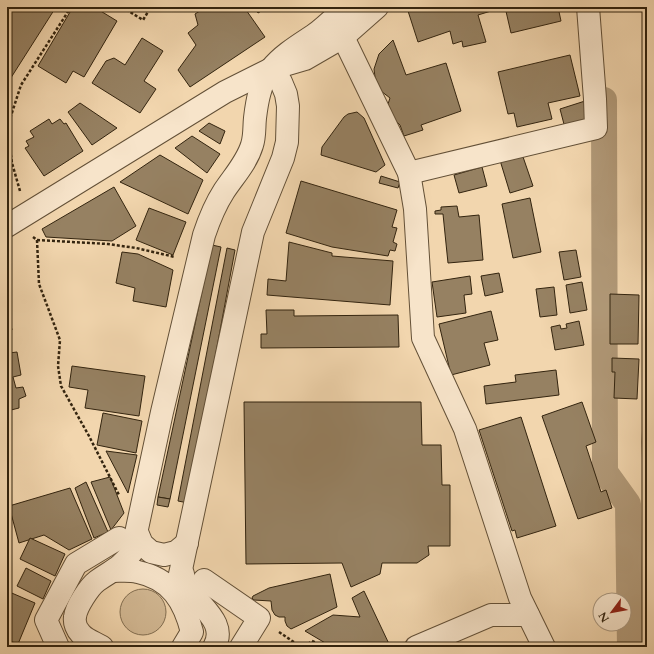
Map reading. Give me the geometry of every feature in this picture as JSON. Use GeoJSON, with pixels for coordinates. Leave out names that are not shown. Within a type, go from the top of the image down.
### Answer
{"type":"FeatureCollection","features":[{"type":"Feature","properties":{"kind":"street"},"geometry":{"type":"LineString","coordinates":[[7,226],[225,92],[271,69],[305,59],[343,37],[377,7]]}},
{"type":"Feature","properties":{"kind":"street"},"geometry":{"type":"LineString","coordinates":[[409,173],[596,128],[588,7]]}},
{"type":"Feature","properties":{"kind":"street"},"geometry":{"type":"LineString","coordinates":[[102,647],[81,635],[76,627],[75,617],[80,603],[89,589],[97,581],[125,562],[132,552],[128,535],[162,412],[204,235],[212,212],[224,191],[240,169],[252,146],[255,135],[255,119],[258,97],[263,82],[271,69],[298,45],[313,36],[338,10]]}},
{"type":"Feature","properties":{"kind":"street"},"geometry":{"type":"LineString","coordinates":[[343,37],[409,173],[415,209],[423,338],[465,429],[520,598],[544,647]]}},
{"type":"Feature","properties":{"kind":"street"},"geometry":{"type":"LineString","coordinates":[[176,593],[253,232],[283,158],[287,142],[288,106],[286,94],[271,69]]}},
{"type":"Feature","properties":{"kind":"street"},"geometry":{"type":"LineString","coordinates":[[128,535],[152,552],[164,555],[176,552],[184,553]]}},
{"type":"Feature","properties":{"kind":"street"},"geometry":{"type":"LineString","coordinates":[[58,647],[46,620],[76,564],[128,535]]}},
{"type":"Feature","properties":{"kind":"street"},"geometry":{"type":"LineString","coordinates":[[184,553],[184,578],[189,590],[206,609],[217,627],[218,640],[214,647]]}},
{"type":"Feature","properties":{"kind":"street"},"geometry":{"type":"LineString","coordinates":[[113,571],[136,571],[152,576],[167,584],[176,593],[187,613],[192,632],[183,647]]}},
{"type":"Feature","properties":{"kind":"street"},"geometry":{"type":"LineString","coordinates":[[204,580],[259,618],[241,647]]}},
{"type":"Feature","properties":{"kind":"street"},"geometry":{"type":"LineString","coordinates":[[416,647],[491,615],[528,615]]}},
{"type":"Feature","properties":{"kind":"path"},"geometry":{"type":"LineString","coordinates":[[20,192],[12,163],[7,128],[21,85],[71,7]]}},
{"type":"Feature","properties":{"kind":"path"},"geometry":{"type":"LineString","coordinates":[[122,7],[143,20],[151,7]]}},
{"type":"Feature","properties":{"kind":"path"},"geometry":{"type":"LineString","coordinates":[[31,236],[37,240],[108,244],[178,257]]}},
{"type":"Feature","properties":{"kind":"path"},"geometry":{"type":"LineString","coordinates":[[37,240],[39,284],[60,340],[58,366],[61,386],[122,500]]}},
{"type":"Feature","properties":{"kind":"path"},"geometry":{"type":"LineString","coordinates":[[304,647],[312,641],[325,647]]}},
{"type":"Feature","properties":{"kind":"shaded area"},"geometry":{"type":"Polygon","coordinates":[[[138,589],[148,589],[156,593],[162,599],[166,607],[166,617],[162,625],[156,631],[148,635],[138,635],[130,631],[124,625],[120,617],[120,607],[124,599],[130,593],[138,589]]]}},
{"type":"Feature","properties":{"kind":"water"},"geometry":{"type":"Polygon","coordinates":[[[647,330],[647,609],[642,442],[647,330]]]}},
{"type":"Feature","properties":{"kind":"building"},"geometry":{"type":"Polygon","coordinates":[[[7,7],[56,7],[7,84],[7,7]]]}},
{"type":"Feature","properties":{"kind":"building"},"geometry":{"type":"Polygon","coordinates":[[[73,7],[94,7],[117,21],[84,77],[73,71],[66,83],[38,66],[73,7]]]}},
{"type":"Feature","properties":{"kind":"building"},"geometry":{"type":"Polygon","coordinates":[[[206,7],[244,7],[265,37],[190,87],[178,70],[196,45],[188,33],[198,25],[195,14],[206,7]]]}},
{"type":"Feature","properties":{"kind":"building"},"geometry":{"type":"Polygon","coordinates":[[[254,7],[268,7],[258,13],[254,7]]]}},
{"type":"Feature","properties":{"kind":"building"},"geometry":{"type":"Polygon","coordinates":[[[411,7],[490,7],[491,11],[478,15],[486,42],[463,47],[462,41],[453,44],[450,31],[418,42],[408,11],[411,7]]]}},
{"type":"Feature","properties":{"kind":"building"},"geometry":{"type":"Polygon","coordinates":[[[505,7],[558,7],[561,21],[511,33],[505,7]]]}},
{"type":"Feature","properties":{"kind":"building"},"geometry":{"type":"Polygon","coordinates":[[[142,38],[163,51],[144,81],[156,89],[140,113],[92,83],[106,61],[114,58],[125,65],[142,38]]]}},
{"type":"Feature","properties":{"kind":"building"},"geometry":{"type":"Polygon","coordinates":[[[393,40],[406,75],[446,63],[461,111],[421,125],[423,130],[404,136],[400,125],[392,117],[388,104],[390,98],[381,91],[375,77],[374,69],[379,54],[393,40]]]}},
{"type":"Feature","properties":{"kind":"building"},"geometry":{"type":"Polygon","coordinates":[[[570,55],[580,96],[548,103],[552,119],[517,127],[514,113],[508,114],[498,72],[570,55]]]}},
{"type":"Feature","properties":{"kind":"building"},"geometry":{"type":"Polygon","coordinates":[[[585,101],[591,120],[565,128],[560,109],[585,101]]]}},
{"type":"Feature","properties":{"kind":"building"},"geometry":{"type":"Polygon","coordinates":[[[80,103],[117,128],[92,145],[68,112],[80,103]]]}},
{"type":"Feature","properties":{"kind":"building"},"geometry":{"type":"Polygon","coordinates":[[[357,112],[364,118],[385,165],[376,172],[321,155],[322,147],[344,117],[348,114],[357,112]]]}},
{"type":"Feature","properties":{"kind":"building"},"geometry":{"type":"Polygon","coordinates":[[[49,119],[52,124],[60,119],[64,124],[66,123],[83,151],[44,176],[25,148],[29,146],[26,141],[34,137],[30,131],[49,119]]]}},
{"type":"Feature","properties":{"kind":"building"},"geometry":{"type":"Polygon","coordinates":[[[209,123],[225,131],[220,144],[199,131],[209,123]]]}},
{"type":"Feature","properties":{"kind":"building"},"geometry":{"type":"Polygon","coordinates":[[[192,136],[220,154],[207,173],[175,148],[192,136]]]}},
{"type":"Feature","properties":{"kind":"building"},"geometry":{"type":"Polygon","coordinates":[[[521,151],[533,186],[510,193],[499,157],[521,151]]]}},
{"type":"Feature","properties":{"kind":"building"},"geometry":{"type":"Polygon","coordinates":[[[160,155],[203,180],[188,214],[120,182],[160,155]]]}},
{"type":"Feature","properties":{"kind":"building"},"geometry":{"type":"Polygon","coordinates":[[[482,167],[487,186],[459,193],[454,175],[482,167]]]}},
{"type":"Feature","properties":{"kind":"building"},"geometry":{"type":"Polygon","coordinates":[[[381,176],[400,182],[398,188],[379,183],[381,176]]]}},
{"type":"Feature","properties":{"kind":"building"},"geometry":{"type":"Polygon","coordinates":[[[301,181],[397,210],[392,227],[397,228],[393,242],[397,244],[395,251],[390,250],[388,256],[332,247],[286,233],[301,181]]]}},
{"type":"Feature","properties":{"kind":"building"},"geometry":{"type":"Polygon","coordinates":[[[114,187],[136,226],[112,241],[46,237],[42,229],[114,187]]]}},
{"type":"Feature","properties":{"kind":"building"},"geometry":{"type":"Polygon","coordinates":[[[530,198],[541,252],[513,258],[502,204],[530,198]]]}},
{"type":"Feature","properties":{"kind":"building"},"geometry":{"type":"Polygon","coordinates":[[[457,206],[459,217],[479,215],[483,260],[448,263],[443,214],[435,214],[435,211],[441,210],[441,207],[457,206]]]}},
{"type":"Feature","properties":{"kind":"building"},"geometry":{"type":"Polygon","coordinates":[[[149,208],[186,222],[173,255],[136,240],[149,208]]]}},
{"type":"Feature","properties":{"kind":"building"},"geometry":{"type":"Polygon","coordinates":[[[289,242],[332,253],[332,256],[393,261],[390,305],[267,295],[268,279],[286,281],[289,242]]]}},
{"type":"Feature","properties":{"kind":"building"},"geometry":{"type":"Polygon","coordinates":[[[212,245],[221,247],[170,499],[158,497],[212,245]]]}},
{"type":"Feature","properties":{"kind":"building"},"geometry":{"type":"Polygon","coordinates":[[[227,248],[235,250],[188,503],[178,501],[227,248]]]}},
{"type":"Feature","properties":{"kind":"building"},"geometry":{"type":"Polygon","coordinates":[[[576,250],[581,277],[564,280],[559,252],[576,250]]]}},
{"type":"Feature","properties":{"kind":"building"},"geometry":{"type":"Polygon","coordinates":[[[122,252],[138,254],[173,270],[166,307],[133,301],[135,288],[116,283],[122,252]]]}},
{"type":"Feature","properties":{"kind":"building"},"geometry":{"type":"Polygon","coordinates":[[[499,273],[503,292],[485,296],[481,276],[499,273]]]}},
{"type":"Feature","properties":{"kind":"building"},"geometry":{"type":"Polygon","coordinates":[[[470,276],[472,294],[464,295],[466,313],[437,317],[432,282],[470,276]]]}},
{"type":"Feature","properties":{"kind":"building"},"geometry":{"type":"Polygon","coordinates":[[[582,282],[587,310],[570,313],[566,285],[582,282]]]}},
{"type":"Feature","properties":{"kind":"building"},"geometry":{"type":"Polygon","coordinates":[[[554,287],[557,315],[540,317],[536,289],[554,287]]]}},
{"type":"Feature","properties":{"kind":"building"},"geometry":{"type":"Polygon","coordinates":[[[610,294],[639,295],[638,344],[610,344],[610,294]]]}},
{"type":"Feature","properties":{"kind":"building"},"geometry":{"type":"Polygon","coordinates":[[[7,305],[12,330],[7,332],[7,305]]]}},
{"type":"Feature","properties":{"kind":"building"},"geometry":{"type":"Polygon","coordinates":[[[266,310],[294,310],[294,316],[398,315],[399,347],[261,348],[261,334],[267,334],[266,310]]]}},
{"type":"Feature","properties":{"kind":"building"},"geometry":{"type":"Polygon","coordinates":[[[491,311],[498,340],[484,343],[490,365],[451,375],[439,324],[491,311]]]}},
{"type":"Feature","properties":{"kind":"building"},"geometry":{"type":"Polygon","coordinates":[[[579,321],[584,345],[555,350],[551,327],[560,325],[561,329],[567,328],[566,324],[579,321]]]}},
{"type":"Feature","properties":{"kind":"building"},"geometry":{"type":"Polygon","coordinates":[[[7,345],[9,353],[17,352],[21,375],[13,377],[16,388],[23,387],[26,396],[19,399],[19,408],[7,411],[7,345]]]}},
{"type":"Feature","properties":{"kind":"building"},"geometry":{"type":"Polygon","coordinates":[[[612,358],[639,359],[637,399],[614,398],[615,372],[612,372],[612,358]]]}},
{"type":"Feature","properties":{"kind":"building"},"geometry":{"type":"Polygon","coordinates":[[[72,366],[145,376],[139,416],[85,408],[88,390],[69,387],[72,366]]]}},
{"type":"Feature","properties":{"kind":"building"},"geometry":{"type":"Polygon","coordinates":[[[556,370],[559,395],[486,404],[484,386],[516,382],[515,375],[556,370]]]}},
{"type":"Feature","properties":{"kind":"building"},"geometry":{"type":"Polygon","coordinates":[[[244,402],[421,402],[422,445],[441,445],[442,485],[450,485],[450,546],[428,546],[429,555],[417,563],[382,563],[380,574],[351,587],[342,563],[246,564],[244,402]]]}},
{"type":"Feature","properties":{"kind":"building"},"geometry":{"type":"Polygon","coordinates":[[[582,402],[596,442],[586,446],[601,492],[606,490],[612,508],[578,519],[542,416],[582,402]]]}},
{"type":"Feature","properties":{"kind":"building"},"geometry":{"type":"Polygon","coordinates":[[[103,413],[142,421],[136,453],[97,445],[103,413]]]}},
{"type":"Feature","properties":{"kind":"building"},"geometry":{"type":"Polygon","coordinates":[[[521,417],[556,526],[517,538],[515,530],[512,531],[479,430],[521,417]]]}},
{"type":"Feature","properties":{"kind":"building"},"geometry":{"type":"Polygon","coordinates":[[[106,451],[137,455],[128,493],[106,451]]]}},
{"type":"Feature","properties":{"kind":"building"},"geometry":{"type":"Polygon","coordinates":[[[110,477],[124,513],[111,530],[91,482],[110,477]]]}},
{"type":"Feature","properties":{"kind":"building"},"geometry":{"type":"Polygon","coordinates":[[[86,482],[108,532],[94,538],[75,488],[86,482]]]}},
{"type":"Feature","properties":{"kind":"building"},"geometry":{"type":"Polygon","coordinates":[[[70,488],[92,539],[69,550],[44,535],[19,543],[9,506],[70,488]]]}},
{"type":"Feature","properties":{"kind":"building"},"geometry":{"type":"Polygon","coordinates":[[[158,497],[170,499],[168,507],[157,505],[158,497]]]}},
{"type":"Feature","properties":{"kind":"building"},"geometry":{"type":"Polygon","coordinates":[[[30,538],[65,554],[55,576],[20,559],[30,538]]]}},
{"type":"Feature","properties":{"kind":"building"},"geometry":{"type":"Polygon","coordinates":[[[7,545],[10,547],[7,554],[7,545]]]}},
{"type":"Feature","properties":{"kind":"building"},"geometry":{"type":"Polygon","coordinates":[[[26,568],[51,581],[43,599],[17,586],[26,568]]]}},
{"type":"Feature","properties":{"kind":"building"},"geometry":{"type":"Polygon","coordinates":[[[330,574],[337,607],[291,629],[287,626],[285,617],[275,615],[272,610],[271,601],[254,600],[252,598],[253,596],[269,588],[330,574]]]}},
{"type":"Feature","properties":{"kind":"building"},"geometry":{"type":"Polygon","coordinates":[[[7,591],[35,603],[18,644],[7,640],[7,591]]]}},
{"type":"Feature","properties":{"kind":"building"},"geometry":{"type":"Polygon","coordinates":[[[364,591],[390,646],[389,647],[332,647],[305,631],[333,615],[360,617],[352,598],[364,591]]]}},
{"type":"Feature","properties":{"kind":"waterway"},"geometry":{"type":"LineString","coordinates":[[604,100],[605,472],[628,504],[630,647]]}}]}
